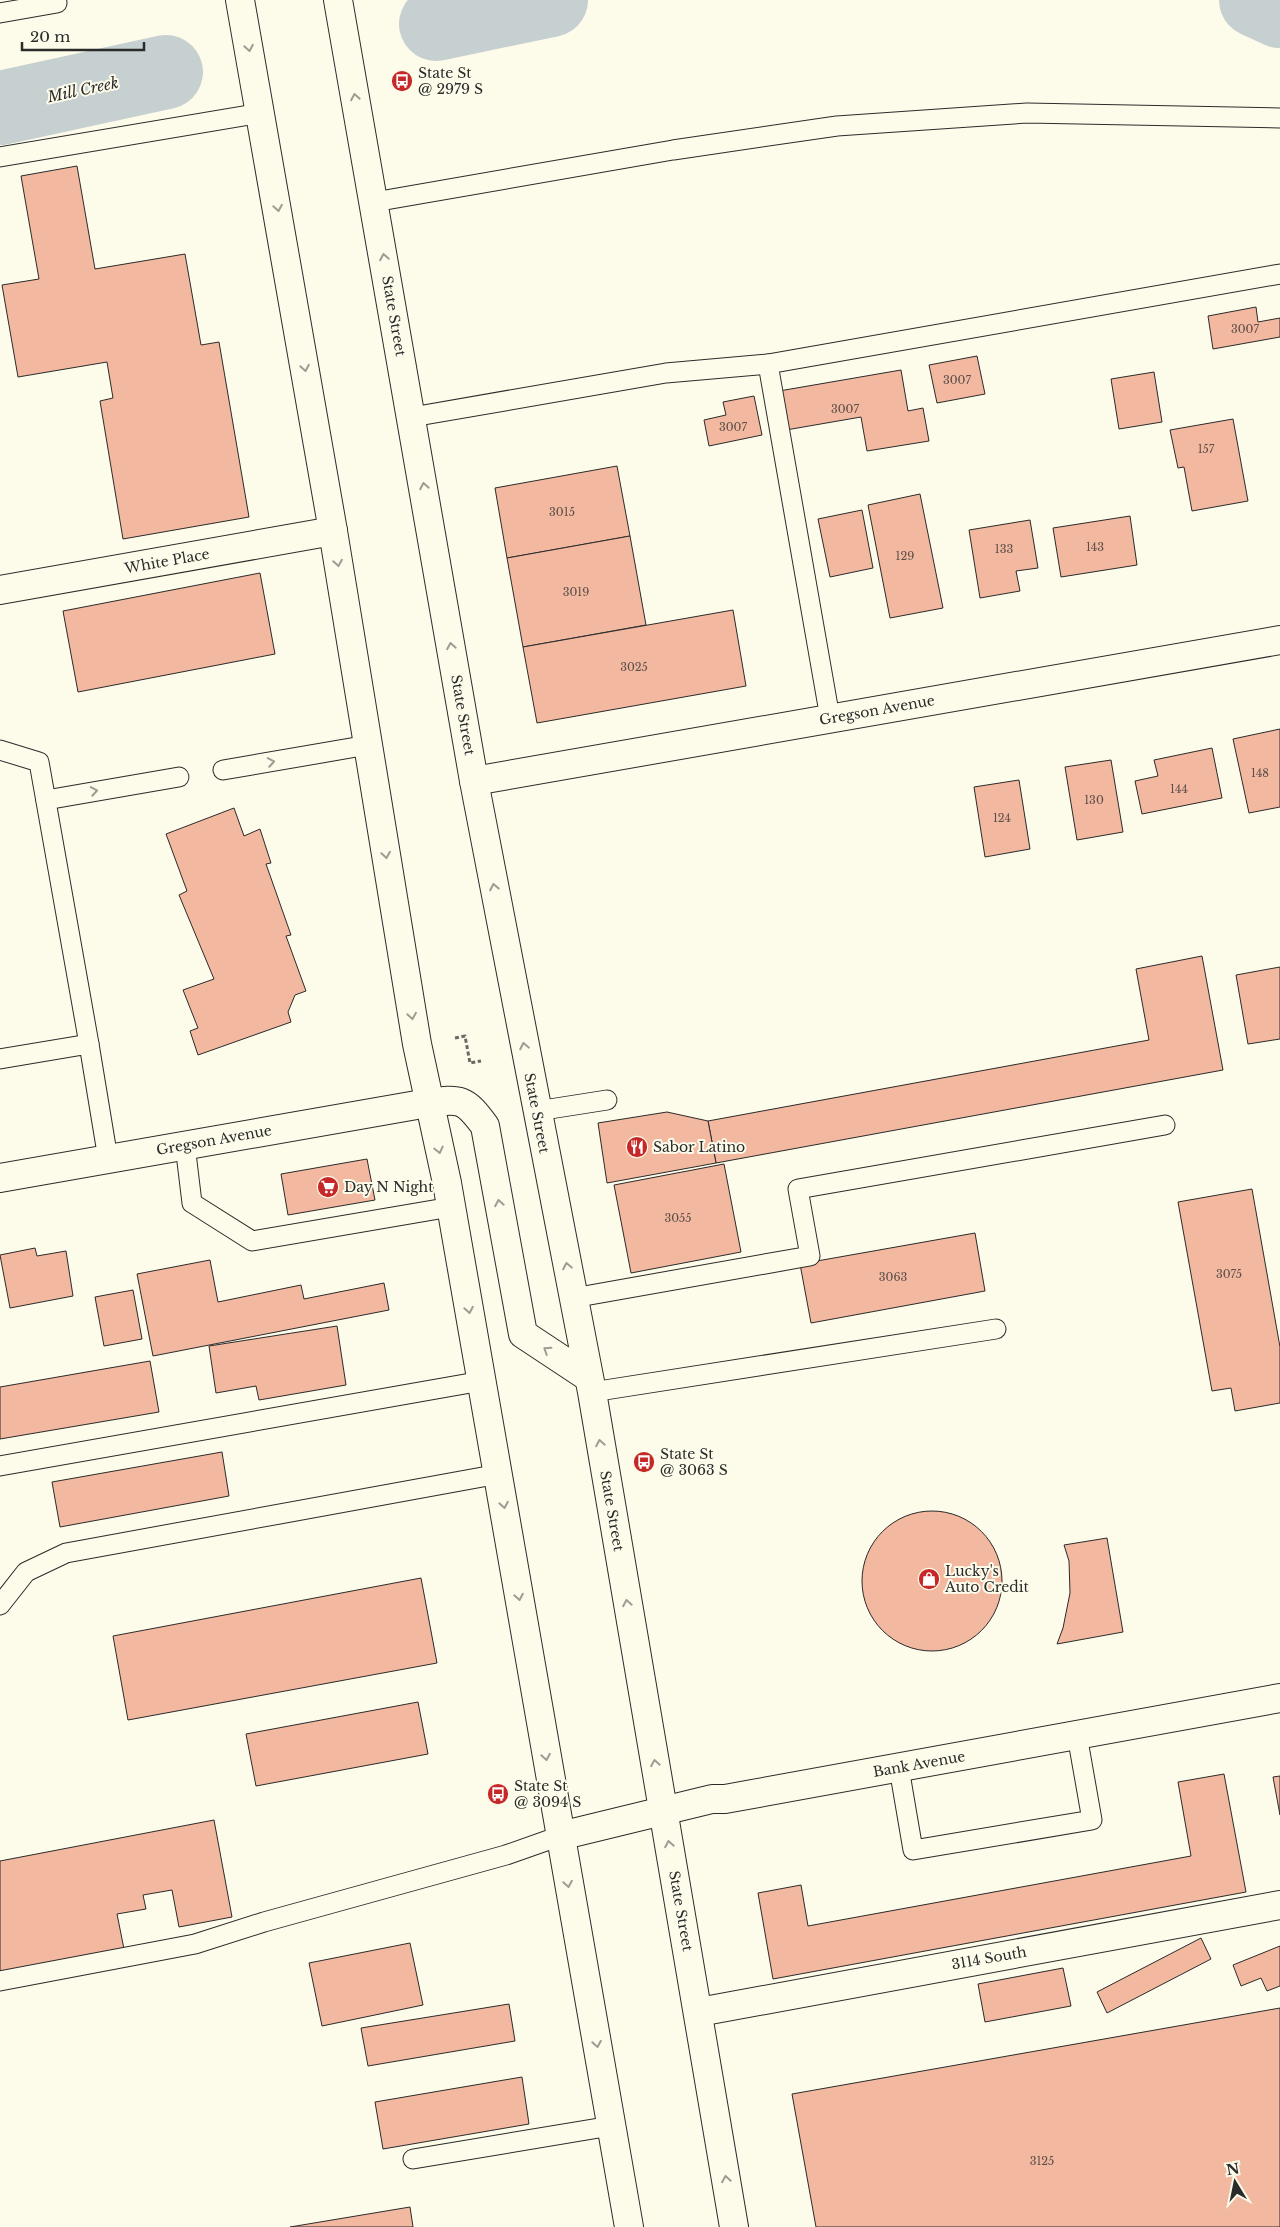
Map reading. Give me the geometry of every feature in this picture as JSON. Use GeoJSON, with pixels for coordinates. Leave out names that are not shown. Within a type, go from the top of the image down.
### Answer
{"type":"FeatureCollection","features":[{"type":"Feature","properties":{"kind":"main road"},"geometry":{"type":"LineString","coordinates":[[240,0],[333,531],[428,1103],[451,1207],[499,1474],[629,2227]]}},
{"type":"Feature","properties":{"kind":"main road","name":"State Street"},"geometry":{"type":"LineString","coordinates":[[338,0],[474,781],[590,1384],[699,2012],[734,2227]]}},
{"type":"Feature","properties":{"kind":"main road","name":"White Place"},"geometry":{"type":"LineString","coordinates":[[0,590],[333,531]]}},
{"type":"Feature","properties":{"kind":"main road","name":"Gregson Avenue"},"geometry":{"type":"LineString","coordinates":[[474,781],[1280,640]]}},
{"type":"Feature","properties":{"kind":"main road","name":"Gregson Avenue"},"geometry":{"type":"LineString","coordinates":[[0,1178],[428,1103],[451,1100],[470,1105],[485,1126],[523,1334],[590,1384]]}},
{"type":"Feature","properties":{"kind":"main road","name":"Bank Avenue"},"geometry":{"type":"LineString","coordinates":[[560,1836],[712,1799],[725,1799],[1280,1698]]}},
{"type":"Feature","properties":{"kind":"main road","name":"3114 South"},"geometry":{"type":"LineString","coordinates":[[699,2012],[1280,1904]]}},
{"type":"Feature","properties":{"kind":"lane"},"geometry":{"type":"LineString","coordinates":[[0,13],[57,2]]}},
{"type":"Feature","properties":{"kind":"lane"},"geometry":{"type":"LineString","coordinates":[[374,202],[673,150],[837,126],[1027,112],[1280,118]]}},
{"type":"Feature","properties":{"kind":"lane"},"geometry":{"type":"LineString","coordinates":[[0,157],[261,113]]}},
{"type":"Feature","properties":{"kind":"lane"},"geometry":{"type":"LineString","coordinates":[[412,417],[666,373],[768,364],[1280,274]]}},
{"type":"Feature","properties":{"kind":"lane"},"geometry":{"type":"LineString","coordinates":[[768,364],[830,718]]}},
{"type":"Feature","properties":{"kind":"lane"},"geometry":{"type":"LineString","coordinates":[[223,770],[368,745]]}},
{"type":"Feature","properties":{"kind":"lane"},"geometry":{"type":"LineString","coordinates":[[0,750],[39,762],[108,1159]]}},
{"type":"Feature","properties":{"kind":"lane"},"geometry":{"type":"LineString","coordinates":[[46,800],[180,777]]}},
{"type":"Feature","properties":{"kind":"lane"},"geometry":{"type":"LineString","coordinates":[[0,1059],[89,1044]]}},
{"type":"Feature","properties":{"kind":"lane"},"geometry":{"type":"LineString","coordinates":[[537,1111],[607,1100]]}},
{"type":"Feature","properties":{"kind":"lane"},"geometry":{"type":"LineString","coordinates":[[573,1298],[810,1256],[798,1189],[1165,1125]]}},
{"type":"Feature","properties":{"kind":"lane"},"geometry":{"type":"LineString","coordinates":[[185,1145],[192,1203],[252,1241],[451,1207]]}},
{"type":"Feature","properties":{"kind":"lane"},"geometry":{"type":"LineString","coordinates":[[590,1384],[996,1329]]}},
{"type":"Feature","properties":{"kind":"lane"},"geometry":{"type":"LineString","coordinates":[[0,1466],[482,1382]]}},
{"type":"Feature","properties":{"kind":"lane"},"geometry":{"type":"LineString","coordinates":[[0,1605],[26,1572],[66,1553],[499,1474]]}},
{"type":"Feature","properties":{"kind":"lane"},"geometry":{"type":"LineString","coordinates":[[899,1768],[913,1850],[1092,1820],[1077,1735]]}},
{"type":"Feature","properties":{"kind":"lane"},"geometry":{"type":"LineString","coordinates":[[0,1981],[195,1944],[264,1922],[506,1855],[560,1836]]}},
{"type":"Feature","properties":{"kind":"lane"},"geometry":{"type":"LineString","coordinates":[[413,2159],[611,2126]]}},
{"type":"Feature","properties":{"kind":"path"},"geometry":{"type":"LineString","coordinates":[[455,1038],[465,1036],[470,1063],[481,1061]]}},
{"type":"Feature","properties":{"kind":"building"},"geometry":{"type":"Polygon","coordinates":[[[77,166],[95,269],[185,254],[201,345],[219,342],[249,517],[123,539],[100,401],[113,398],[107,362],[18,377],[2,285],[39,279],[21,176],[77,166]]]}},
{"type":"Feature","properties":{"kind":"building"},"geometry":{"type":"Polygon","coordinates":[[[1256,307],[1258,322],[1280,318],[1280,337],[1213,349],[1208,316],[1256,307]]]}},
{"type":"Feature","properties":{"kind":"building"},"geometry":{"type":"Polygon","coordinates":[[[977,356],[985,394],[937,403],[929,365],[977,356]]]}},
{"type":"Feature","properties":{"kind":"building"},"geometry":{"type":"Polygon","coordinates":[[[901,370],[908,411],[923,408],[929,441],[867,451],[861,417],[786,430],[779,391],[901,370]]]}},
{"type":"Feature","properties":{"kind":"building"},"geometry":{"type":"Polygon","coordinates":[[[1154,372],[1162,422],[1119,429],[1111,379],[1154,372]]]}},
{"type":"Feature","properties":{"kind":"building"},"geometry":{"type":"Polygon","coordinates":[[[754,396],[762,435],[709,446],[704,420],[726,415],[723,402],[754,396]]]}},
{"type":"Feature","properties":{"kind":"building"},"geometry":{"type":"Polygon","coordinates":[[[1233,419],[1248,501],[1192,511],[1184,467],[1178,468],[1170,430],[1233,419]]]}},
{"type":"Feature","properties":{"kind":"building"},"geometry":{"type":"Polygon","coordinates":[[[617,466],[630,536],[507,558],[495,488],[617,466]]]}},
{"type":"Feature","properties":{"kind":"building"},"geometry":{"type":"Polygon","coordinates":[[[920,494],[943,608],[890,618],[868,505],[920,494]]]}},
{"type":"Feature","properties":{"kind":"building"},"geometry":{"type":"Polygon","coordinates":[[[862,510],[873,568],[830,577],[818,519],[862,510]]]}},
{"type":"Feature","properties":{"kind":"building"},"geometry":{"type":"Polygon","coordinates":[[[1130,516],[1137,565],[1061,577],[1053,528],[1130,516]]]}},
{"type":"Feature","properties":{"kind":"building"},"geometry":{"type":"Polygon","coordinates":[[[1030,520],[1038,568],[1016,571],[1020,591],[980,598],[969,530],[1030,520]]]}},
{"type":"Feature","properties":{"kind":"building"},"geometry":{"type":"Polygon","coordinates":[[[630,536],[646,625],[523,647],[507,558],[630,536]]]}},
{"type":"Feature","properties":{"kind":"building"},"geometry":{"type":"Polygon","coordinates":[[[260,573],[275,654],[78,692],[63,611],[260,573]]]}},
{"type":"Feature","properties":{"kind":"building"},"geometry":{"type":"Polygon","coordinates":[[[733,610],[746,686],[537,723],[523,647],[733,610]]]}},
{"type":"Feature","properties":{"kind":"building"},"geometry":{"type":"Polygon","coordinates":[[[1280,729],[1280,807],[1249,813],[1233,739],[1280,729]]]}},
{"type":"Feature","properties":{"kind":"building"},"geometry":{"type":"Polygon","coordinates":[[[1212,748],[1222,798],[1142,814],[1135,781],[1158,776],[1154,760],[1212,748]]]}},
{"type":"Feature","properties":{"kind":"building"},"geometry":{"type":"Polygon","coordinates":[[[1111,760],[1123,832],[1077,840],[1065,767],[1111,760]]]}},
{"type":"Feature","properties":{"kind":"building"},"geometry":{"type":"Polygon","coordinates":[[[1019,780],[1030,849],[985,857],[974,787],[1019,780]]]}},
{"type":"Feature","properties":{"kind":"building"},"geometry":{"type":"Polygon","coordinates":[[[234,808],[244,836],[260,829],[271,863],[266,864],[291,935],[286,936],[306,991],[295,995],[288,1012],[291,1022],[198,1055],[190,1031],[198,1028],[183,990],[214,979],[179,895],[187,891],[166,834],[234,808]]]}},
{"type":"Feature","properties":{"kind":"building"},"geometry":{"type":"Polygon","coordinates":[[[1202,956],[1223,1070],[716,1163],[708,1121],[1149,1040],[1136,969],[1202,956]]]}},
{"type":"Feature","properties":{"kind":"building"},"geometry":{"type":"Polygon","coordinates":[[[1280,967],[1280,1039],[1248,1044],[1236,975],[1280,967]]]}},
{"type":"Feature","properties":{"kind":"building"},"geometry":{"type":"Polygon","coordinates":[[[667,1112],[708,1121],[716,1163],[607,1183],[598,1123],[667,1112]]]}},
{"type":"Feature","properties":{"kind":"building","name":"Day N Night"},"geometry":{"type":"Polygon","coordinates":[[[367,1159],[375,1200],[288,1215],[281,1174],[367,1159]]]}},
{"type":"Feature","properties":{"kind":"building"},"geometry":{"type":"Polygon","coordinates":[[[724,1164],[741,1252],[631,1273],[614,1185],[724,1164]]]}},
{"type":"Feature","properties":{"kind":"building"},"geometry":{"type":"Polygon","coordinates":[[[1252,1189],[1280,1347],[1280,1403],[1235,1411],[1231,1388],[1212,1391],[1178,1202],[1252,1189]]]}},
{"type":"Feature","properties":{"kind":"building"},"geometry":{"type":"Polygon","coordinates":[[[975,1233],[985,1291],[811,1323],[800,1264],[975,1233]]]}},
{"type":"Feature","properties":{"kind":"building"},"geometry":{"type":"Polygon","coordinates":[[[35,1248],[37,1256],[66,1251],[73,1296],[10,1308],[0,1255],[35,1248]]]}},
{"type":"Feature","properties":{"kind":"building"},"geometry":{"type":"Polygon","coordinates":[[[210,1260],[218,1302],[301,1285],[304,1299],[384,1283],[389,1310],[153,1356],[137,1274],[210,1260]]]}},
{"type":"Feature","properties":{"kind":"building"},"geometry":{"type":"Polygon","coordinates":[[[133,1290],[142,1339],[104,1346],[95,1297],[133,1290]]]}},
{"type":"Feature","properties":{"kind":"building"},"geometry":{"type":"Polygon","coordinates":[[[337,1326],[346,1385],[259,1400],[256,1386],[216,1393],[209,1346],[337,1326]]]}},
{"type":"Feature","properties":{"kind":"building"},"geometry":{"type":"Polygon","coordinates":[[[150,1361],[159,1412],[0,1439],[0,1387],[150,1361]]]}},
{"type":"Feature","properties":{"kind":"building"},"geometry":{"type":"Polygon","coordinates":[[[222,1452],[229,1496],[60,1527],[52,1482],[222,1452]]]}},
{"type":"Feature","properties":{"kind":"building"},"geometry":{"type":"Polygon","coordinates":[[[932,1511],[946,1512],[959,1516],[982,1531],[997,1554],[1001,1567],[1001,1595],[997,1608],[982,1631],[959,1646],[946,1650],[932,1651],[918,1650],[905,1646],[882,1631],[867,1608],[863,1595],[862,1581],[863,1567],[867,1554],[882,1531],[905,1516],[918,1512],[932,1511]]]}},
{"type":"Feature","properties":{"kind":"building"},"geometry":{"type":"Polygon","coordinates":[[[1107,1538],[1123,1632],[1057,1644],[1063,1628],[1070,1593],[1069,1561],[1064,1545],[1107,1538]]]}},
{"type":"Feature","properties":{"kind":"building"},"geometry":{"type":"Polygon","coordinates":[[[421,1578],[437,1663],[128,1720],[113,1636],[421,1578]]]}},
{"type":"Feature","properties":{"kind":"building"},"geometry":{"type":"Polygon","coordinates":[[[418,1702],[428,1754],[256,1786],[246,1734],[418,1702]]]}},
{"type":"Feature","properties":{"kind":"building"},"geometry":{"type":"Polygon","coordinates":[[[1224,1774],[1246,1892],[773,1979],[758,1893],[801,1885],[808,1926],[1191,1856],[1178,1782],[1224,1774]]]}},
{"type":"Feature","properties":{"kind":"building"},"geometry":{"type":"Polygon","coordinates":[[[1280,1776],[1280,1815],[1273,1777],[1280,1776]]]}},
{"type":"Feature","properties":{"kind":"building"},"geometry":{"type":"Polygon","coordinates":[[[214,1820],[232,1917],[179,1927],[172,1890],[143,1895],[146,1909],[117,1914],[124,1949],[0,1973],[0,1861],[214,1820]]]}},
{"type":"Feature","properties":{"kind":"building"},"geometry":{"type":"Polygon","coordinates":[[[1201,1938],[1211,1959],[1107,2013],[1097,1992],[1201,1938]]]}},
{"type":"Feature","properties":{"kind":"building"},"geometry":{"type":"Polygon","coordinates":[[[410,1943],[423,2005],[322,2026],[309,1963],[410,1943]]]}},
{"type":"Feature","properties":{"kind":"building"},"geometry":{"type":"Polygon","coordinates":[[[1280,1946],[1280,1986],[1267,1991],[1261,1978],[1241,1986],[1233,1965],[1280,1946]]]}},
{"type":"Feature","properties":{"kind":"building"},"geometry":{"type":"Polygon","coordinates":[[[1063,1968],[1071,2006],[985,2022],[978,1984],[1063,1968]]]}},
{"type":"Feature","properties":{"kind":"building"},"geometry":{"type":"Polygon","coordinates":[[[509,2004],[515,2041],[368,2066],[361,2028],[509,2004]]]}},
{"type":"Feature","properties":{"kind":"building"},"geometry":{"type":"Polygon","coordinates":[[[1280,2008],[1280,2227],[816,2227],[792,2094],[1280,2008]]]}},
{"type":"Feature","properties":{"kind":"building"},"geometry":{"type":"Polygon","coordinates":[[[522,2077],[529,2124],[383,2149],[375,2102],[522,2077]]]}},
{"type":"Feature","properties":{"kind":"building"},"geometry":{"type":"Polygon","coordinates":[[[410,2207],[413,2227],[290,2227],[410,2207]]]}},
{"type":"Feature","properties":{"kind":"waterway","name":"Mill Creek"},"geometry":{"type":"LineString","coordinates":[[436,24],[551,0]]}},
{"type":"Feature","properties":{"kind":"waterway","name":"Mill Creek"},"geometry":{"type":"LineString","coordinates":[[1256,0],[1280,11]]}},
{"type":"Feature","properties":{"kind":"waterway","name":"Mill Creek"},"geometry":{"type":"LineString","coordinates":[[0,108],[166,72]]}},
{"type":"Feature","properties":{"kind":"place","name":"State St @ 2979 S"},"geometry":{"type":"Point","coordinates":[402,81]}},
{"type":"Feature","properties":{"kind":"place","name":"Sabor Latino"},"geometry":{"type":"Point","coordinates":[637,1147]}},
{"type":"Feature","properties":{"kind":"place","name":"Day N Night"},"geometry":{"type":"Point","coordinates":[328,1187]}},
{"type":"Feature","properties":{"kind":"place","name":"State St @ 3063 S"},"geometry":{"type":"Point","coordinates":[644,1462]}},
{"type":"Feature","properties":{"kind":"place","name":"Lucky's Auto Credit"},"geometry":{"type":"Point","coordinates":[929,1579]}},
{"type":"Feature","properties":{"kind":"place","name":"State St @ 3094 S"},"geometry":{"type":"Point","coordinates":[498,1794]}}]}
